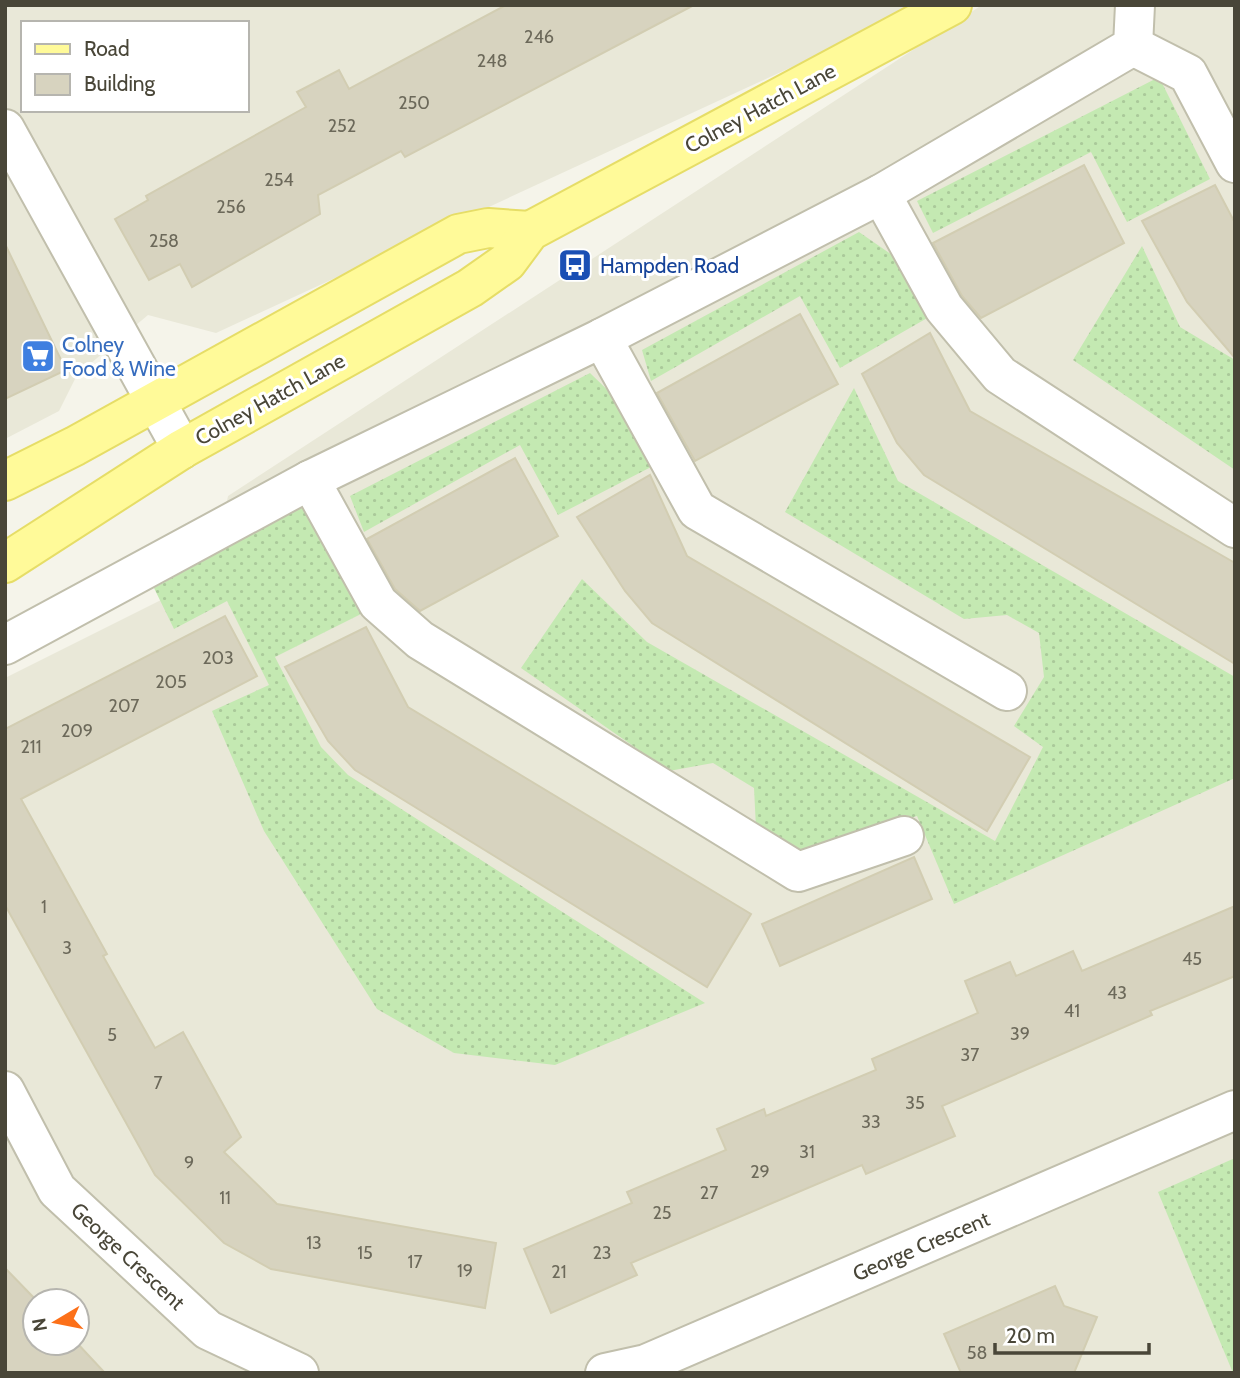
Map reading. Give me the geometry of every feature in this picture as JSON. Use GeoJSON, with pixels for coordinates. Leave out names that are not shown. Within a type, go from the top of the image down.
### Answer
{"type":"FeatureCollection","features":[{"type":"Feature","properties":{"kind":"main road","name":"Colney Hatch Lane"},"geometry":{"type":"LineString","coordinates":[[5,563],[182,449],[470,288],[507,262],[530,231],[952,5]]}},
{"type":"Feature","properties":{"kind":"main road"},"geometry":{"type":"LineString","coordinates":[[5,481],[458,234],[488,228],[530,231]]}},
{"type":"Feature","properties":{"kind":"street"},"geometry":{"type":"LineString","coordinates":[[1133,46],[1135,5]]}},
{"type":"Feature","properties":{"kind":"street"},"geometry":{"type":"LineString","coordinates":[[1133,46],[1188,74],[1235,163]]}},
{"type":"Feature","properties":{"kind":"street"},"geometry":{"type":"LineString","coordinates":[[5,645],[310,480],[602,338],[881,194],[1133,46]]}},
{"type":"Feature","properties":{"kind":"street"},"geometry":{"type":"LineString","coordinates":[[5,129],[182,449]]}},
{"type":"Feature","properties":{"kind":"street"},"geometry":{"type":"LineString","coordinates":[[881,194],[944,308],[1000,375],[1235,528]]}},
{"type":"Feature","properties":{"kind":"street"},"geometry":{"type":"LineString","coordinates":[[602,338],[697,510],[1007,691]]}},
{"type":"Feature","properties":{"kind":"street"},"geometry":{"type":"LineString","coordinates":[[310,480],[378,603],[420,640],[798,872],[904,836]]}},
{"type":"Feature","properties":{"kind":"street","name":"George Crescent"},"geometry":{"type":"LineString","coordinates":[[5,1091],[57,1190],[208,1331],[299,1373]]}},
{"type":"Feature","properties":{"kind":"street","name":"George Crescent"},"geometry":{"type":"LineString","coordinates":[[605,1373],[646,1364],[1235,1110]]}},
{"type":"Feature","properties":{"kind":"shaded area"},"geometry":{"type":"Polygon","coordinates":[[[5,5],[926,5],[216,333],[148,315],[77,375],[59,411],[5,439],[5,5]]]}},
{"type":"Feature","properties":{"kind":"shaded area"},"geometry":{"type":"Polygon","coordinates":[[[982,5],[1235,5],[1235,1373],[5,1373],[5,678],[213,574],[228,496],[982,5]]]}},
{"type":"Feature","properties":{"kind":"green space"},"geometry":{"type":"Polygon","coordinates":[[[1159,77],[1210,179],[1127,222],[1091,152],[933,233],[917,201],[1159,77]]]}},
{"type":"Feature","properties":{"kind":"green space"},"geometry":{"type":"Polygon","coordinates":[[[859,232],[908,266],[929,317],[840,368],[800,296],[651,381],[642,350],[859,232]]]}},
{"type":"Feature","properties":{"kind":"green space"},"geometry":{"type":"Polygon","coordinates":[[[1142,246],[1180,327],[1235,360],[1235,470],[1073,360],[1142,246]]]}},
{"type":"Feature","properties":{"kind":"green space"},"geometry":{"type":"Polygon","coordinates":[[[590,373],[626,408],[651,467],[558,515],[520,445],[364,532],[350,496],[590,373]]]}},
{"type":"Feature","properties":{"kind":"green space"},"geometry":{"type":"Polygon","coordinates":[[[854,388],[898,481],[1235,677],[1235,778],[954,904],[917,816],[801,851],[756,828],[754,788],[713,763],[669,771],[521,668],[582,579],[647,642],[995,841],[1043,747],[1014,726],[1044,677],[1039,633],[1007,615],[964,619],[785,512],[854,388]]]}},
{"type":"Feature","properties":{"kind":"green space"},"geometry":{"type":"Polygon","coordinates":[[[305,504],[363,613],[275,657],[321,747],[348,775],[705,1003],[555,1065],[454,1053],[377,1009],[264,831],[212,711],[269,685],[227,601],[174,629],[154,588],[305,504]]]}},
{"type":"Feature","properties":{"kind":"green space"},"geometry":{"type":"Polygon","coordinates":[[[1235,1158],[1235,1373],[1233,1373],[1158,1192],[1235,1158]]]}},
{"type":"Feature","properties":{"kind":"building"},"geometry":{"type":"Polygon","coordinates":[[[506,5],[694,5],[405,157],[401,151],[318,195],[320,214],[192,287],[180,264],[149,280],[115,219],[148,200],[146,196],[306,107],[297,92],[339,70],[349,89],[506,5]]]}},
{"type":"Feature","properties":{"kind":"building"},"geometry":{"type":"Polygon","coordinates":[[[1084,165],[1124,243],[981,318],[962,296],[933,243],[1084,165]]]}},
{"type":"Feature","properties":{"kind":"building"},"geometry":{"type":"Polygon","coordinates":[[[1215,185],[1235,223],[1235,358],[1187,302],[1142,221],[1215,185]]]}},
{"type":"Feature","properties":{"kind":"building"},"geometry":{"type":"Polygon","coordinates":[[[5,244],[66,370],[5,399],[5,244]]]}},
{"type":"Feature","properties":{"kind":"building"},"geometry":{"type":"Polygon","coordinates":[[[800,314],[838,384],[695,461],[657,393],[800,314]]]}},
{"type":"Feature","properties":{"kind":"building"},"geometry":{"type":"Polygon","coordinates":[[[930,333],[970,411],[1235,563],[1235,664],[924,475],[897,443],[862,374],[930,333]]]}},
{"type":"Feature","properties":{"kind":"building"},"geometry":{"type":"Polygon","coordinates":[[[515,458],[558,536],[420,611],[395,589],[367,539],[515,458]]]}},
{"type":"Feature","properties":{"kind":"building"},"geometry":{"type":"Polygon","coordinates":[[[650,475],[687,556],[1030,757],[987,831],[652,623],[625,591],[577,517],[650,475]]]}},
{"type":"Feature","properties":{"kind":"building"},"geometry":{"type":"Polygon","coordinates":[[[225,616],[257,676],[21,799],[107,954],[103,956],[155,1048],[183,1032],[241,1137],[224,1152],[277,1204],[496,1243],[485,1308],[271,1269],[224,1243],[155,1175],[5,905],[5,729],[225,616]]]}},
{"type":"Feature","properties":{"kind":"building"},"geometry":{"type":"Polygon","coordinates":[[[366,627],[408,707],[751,914],[707,987],[355,770],[328,741],[285,667],[366,627]]]}},
{"type":"Feature","properties":{"kind":"building"},"geometry":{"type":"Polygon","coordinates":[[[914,857],[932,899],[780,966],[762,924],[914,857]]]}},
{"type":"Feature","properties":{"kind":"building"},"geometry":{"type":"Polygon","coordinates":[[[1235,906],[1235,976],[1150,1011],[1152,1015],[942,1106],[955,1136],[866,1174],[862,1165],[631,1263],[637,1275],[551,1313],[524,1249],[632,1203],[627,1192],[726,1150],[717,1129],[764,1109],[766,1116],[876,1070],[872,1059],[978,1013],[965,981],[1010,962],[1016,976],[1073,951],[1082,971],[1235,906]]]}},
{"type":"Feature","properties":{"kind":"building"},"geometry":{"type":"Polygon","coordinates":[[[5,1268],[23,1287],[21,1287],[21,1357],[90,1357],[105,1373],[5,1373],[5,1268]]]}},
{"type":"Feature","properties":{"kind":"building"},"geometry":{"type":"Polygon","coordinates":[[[1055,1286],[1064,1306],[1097,1317],[1074,1373],[961,1373],[944,1334],[1055,1286]]]}},
{"type":"Feature","properties":{"kind":"place","name":"Hampden Road"},"geometry":{"type":"Point","coordinates":[575,265]}},
{"type":"Feature","properties":{"kind":"place","name":"Colney Food & Wine"},"geometry":{"type":"Point","coordinates":[38,356]}}]}
